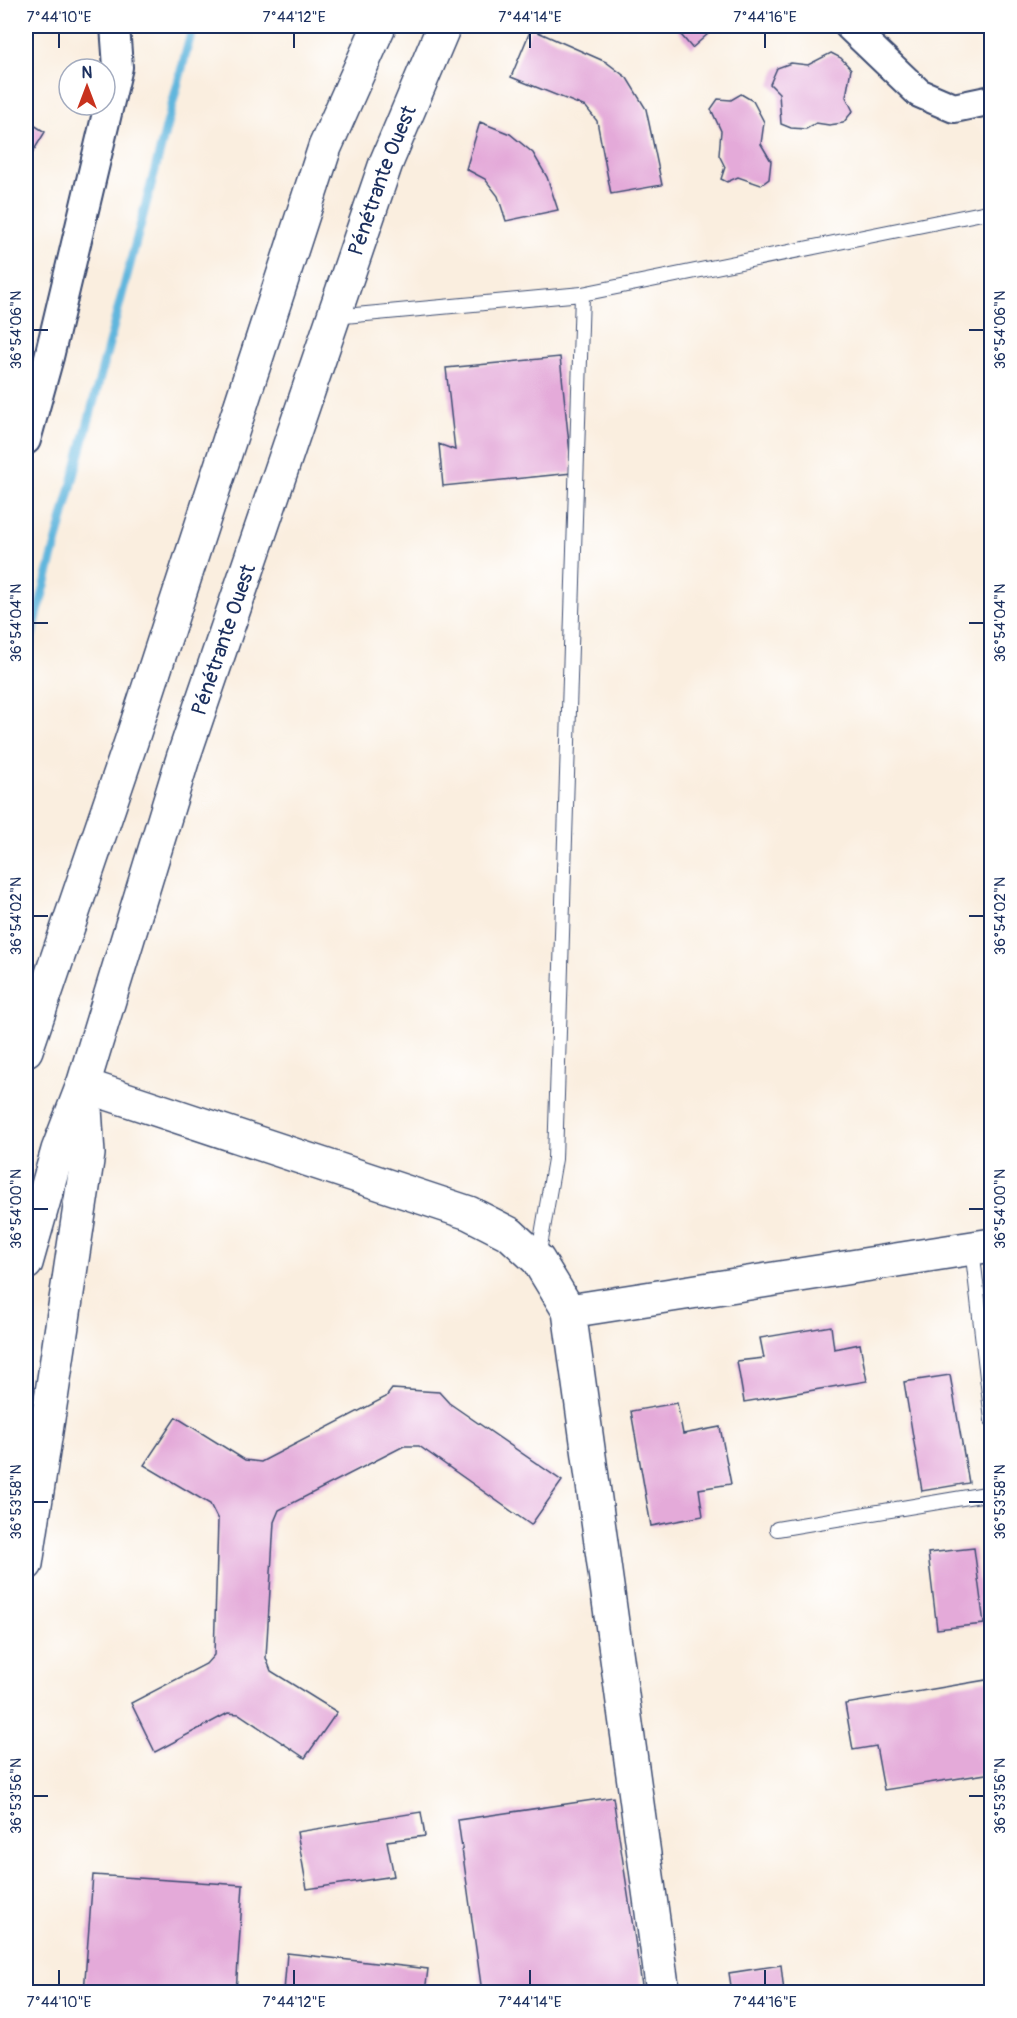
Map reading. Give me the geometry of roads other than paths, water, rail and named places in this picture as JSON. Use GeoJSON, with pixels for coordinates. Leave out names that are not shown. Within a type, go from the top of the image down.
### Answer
{"type":"FeatureCollection","features":[{"type":"Feature","properties":{"kind":"main road"},"geometry":{"type":"LineString","coordinates":[[26,1050],[131,742],[325,147],[379,26]]}},
{"type":"Feature","properties":{"kind":"main road","name":"Pénétrante Ouest"},"geometry":{"type":"LineString","coordinates":[[26,1263],[58,1150],[83,1085],[183,758],[332,317],[386,163],[444,26]]}},
{"type":"Feature","properties":{"kind":"main road"},"geometry":{"type":"LineString","coordinates":[[26,1564],[88,1154],[83,1085],[470,1213],[510,1234],[538,1260],[570,1311],[663,1992]]}},
{"type":"Feature","properties":{"kind":"main road"},"geometry":{"type":"LineString","coordinates":[[570,1311],[982,1246]]}},
{"type":"Feature","properties":{"kind":"street"},"geometry":{"type":"LineString","coordinates":[[26,440],[35,371],[118,67],[115,26]]}},
{"type":"Feature","properties":{"kind":"street"},"geometry":{"type":"LineString","coordinates":[[849,26],[919,93],[954,108],[992,100]]}},
{"type":"Feature","properties":{"kind":"lane"},"geometry":{"type":"LineString","coordinates":[[332,317],[582,294],[992,212]]}},
{"type":"Feature","properties":{"kind":"lane"},"geometry":{"type":"LineString","coordinates":[[538,1260],[555,1159],[582,294]]}},
{"type":"Feature","properties":{"kind":"lane"},"geometry":{"type":"LineString","coordinates":[[982,1246],[992,1419]]}},
{"type":"Feature","properties":{"kind":"lane"},"geometry":{"type":"LineString","coordinates":[[777,1528],[992,1493]]}},
{"type":"Feature","properties":{"kind":"waterway"},"geometry":{"type":"LineString","coordinates":[[26,657],[193,26]]}}]}
